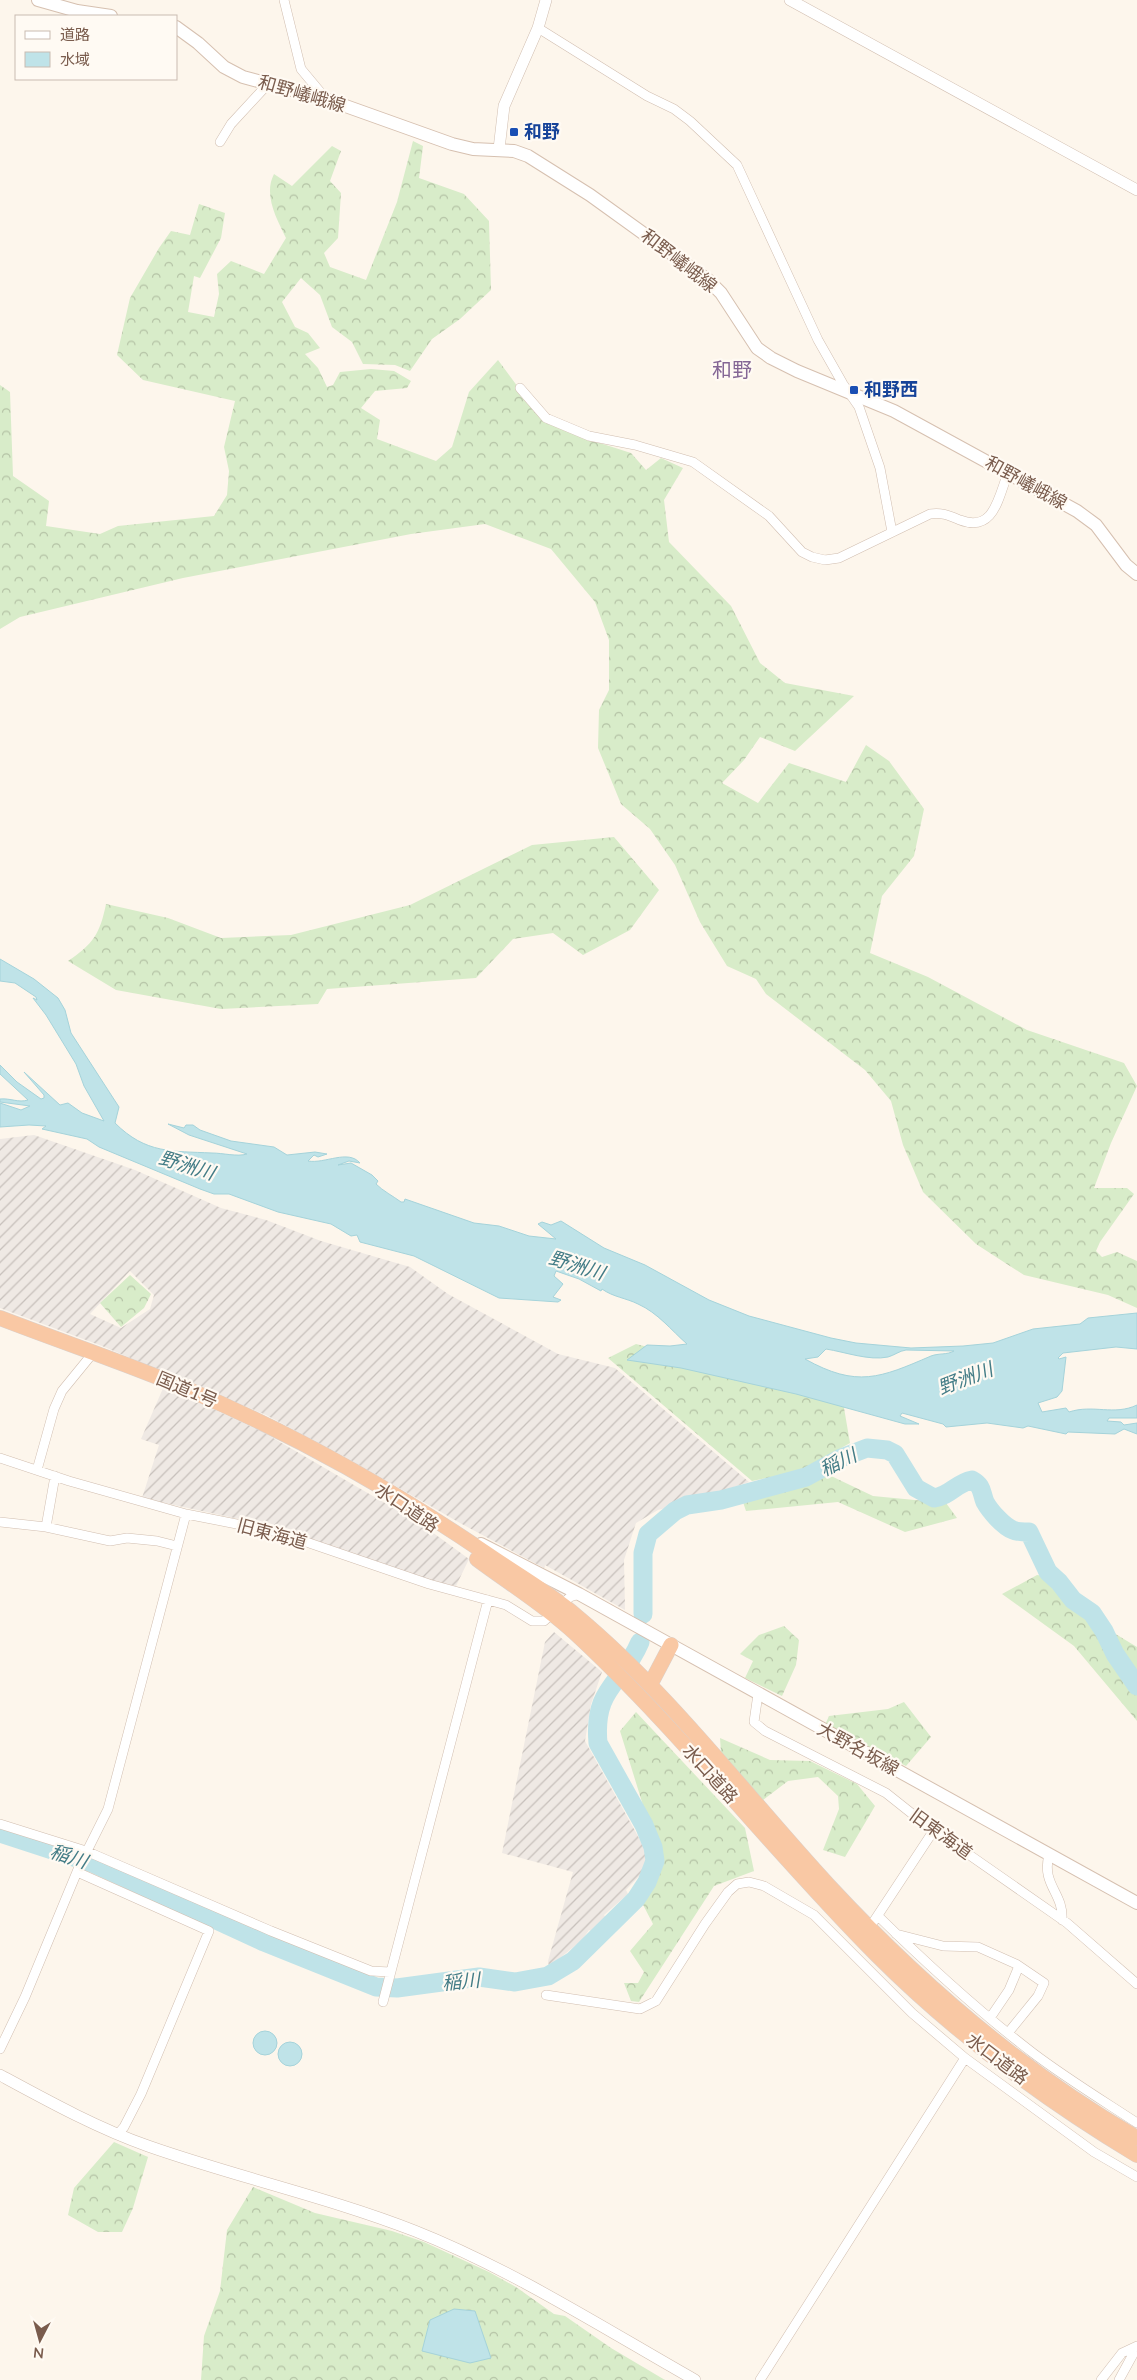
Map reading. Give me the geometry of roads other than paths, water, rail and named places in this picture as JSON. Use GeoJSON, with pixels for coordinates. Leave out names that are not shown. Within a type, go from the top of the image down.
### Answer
{"type":"FeatureCollection","features":[{"type":"Feature","properties":{"kind":"highway","name":"国道1号"},"geometry":{"type":"LineString","coordinates":[[0,1318],[186,1389],[235,1410],[302,1444],[366,1480]]}},
{"type":"Feature","properties":{"kind":"highway","name":"水口道路"},"geometry":{"type":"LineString","coordinates":[[366,1480],[396,1495],[538,1590],[549,1612]]}},
{"type":"Feature","properties":{"kind":"highway","name":"水口道路"},"geometry":{"type":"LineString","coordinates":[[366,1480],[442,1531],[505,1581],[614,1661],[631,1677],[789,1863],[911,1988],[980,2047],[1008,2068],[1072,2113],[1137,2155]]}},
{"type":"Feature","properties":{"kind":"highway"},"geometry":{"type":"LineString","coordinates":[[650,1686],[671,1645]]}},
{"type":"Feature","properties":{"kind":"highway","name":"水口道路"},"geometry":{"type":"LineString","coordinates":[[631,1677],[650,1686],[828,1884],[922,1980],[967,2019],[1047,2080],[1102,2118],[1137,2138]]}},
{"type":"Feature","properties":{"kind":"main road"},"geometry":{"type":"LineString","coordinates":[[38,0],[77,11],[104,15]]}},
{"type":"Feature","properties":{"kind":"main road","name":"和野嶬峨線"},"geometry":{"type":"LineString","coordinates":[[178,28],[198,43],[224,67],[243,77],[326,99],[452,144],[473,149],[499,149],[528,156],[553,170],[590,194],[708,280],[721,293],[757,348],[771,358],[894,411],[1077,511],[1096,525],[1126,565],[1137,574]]}},
{"type":"Feature","properties":{"kind":"main road","name":"大野名坂線"},"geometry":{"type":"LineString","coordinates":[[449,1529],[579,1594],[1137,1903]]}},
{"type":"Feature","properties":{"kind":"main road"},"geometry":{"type":"LineString","coordinates":[[505,1581],[538,1590],[579,1594]]}},
{"type":"Feature","properties":{"kind":"street"},"geometry":{"type":"LineString","coordinates":[[284,0],[301,69],[326,99]]}},
{"type":"Feature","properties":{"kind":"street"},"geometry":{"type":"LineString","coordinates":[[499,149],[504,106],[538,28],[546,0]]}},
{"type":"Feature","properties":{"kind":"street"},"geometry":{"type":"LineString","coordinates":[[790,0],[1137,190]]}},
{"type":"Feature","properties":{"kind":"street"},"geometry":{"type":"LineString","coordinates":[[538,28],[647,96],[674,109],[690,121],[736,165],[818,340],[862,414],[880,468],[892,532]]}},
{"type":"Feature","properties":{"kind":"street"},"geometry":{"type":"LineString","coordinates":[[220,142],[231,124],[268,84]]}},
{"type":"Feature","properties":{"kind":"street"},"geometry":{"type":"LineString","coordinates":[[520,388],[546,418],[589,436],[635,445],[693,462],[769,516],[802,552],[825,560],[839,558],[930,514],[940,512],[969,524],[981,523],[989,519],[1008,473]]}},
{"type":"Feature","properties":{"kind":"street"},"geometry":{"type":"LineString","coordinates":[[37,1470],[62,1391],[93,1353]]}},
{"type":"Feature","properties":{"kind":"street","name":"旧東海道"},"geometry":{"type":"LineString","coordinates":[[0,1458],[186,1514],[277,1532],[429,1584],[506,1605],[532,1621],[549,1612]]}},
{"type":"Feature","properties":{"kind":"street"},"geometry":{"type":"LineString","coordinates":[[46,1527],[55,1476]]}},
{"type":"Feature","properties":{"kind":"street"},"geometry":{"type":"LineString","coordinates":[[0,2049],[25,1997],[85,1853],[108,1810],[186,1514]]}},
{"type":"Feature","properties":{"kind":"street"},"geometry":{"type":"LineString","coordinates":[[0,1522],[46,1527],[110,1541],[126,1538],[158,1541],[177,1546]]}},
{"type":"Feature","properties":{"kind":"street"},"geometry":{"type":"LineString","coordinates":[[549,1612],[570,1596],[579,1594]]}},
{"type":"Feature","properties":{"kind":"street"},"geometry":{"type":"LineString","coordinates":[[384,1999],[488,1600]]}},
{"type":"Feature","properties":{"kind":"street","name":"旧東海道"},"geometry":{"type":"LineString","coordinates":[[758,1694],[754,1722],[765,1731],[886,1793],[934,1830],[1062,1920],[1137,1984]]}},
{"type":"Feature","properties":{"kind":"street"},"geometry":{"type":"LineString","coordinates":[[0,1824],[85,1853],[271,1932],[371,1971],[390,1975]]}},
{"type":"Feature","properties":{"kind":"street"},"geometry":{"type":"LineString","coordinates":[[934,1830],[876,1919],[896,1934],[946,1982],[1008,2033],[1035,2054],[1137,2123]]}},
{"type":"Feature","properties":{"kind":"street"},"geometry":{"type":"LineString","coordinates":[[1049,1855],[1046,1866],[1048,1879],[1063,1910],[1062,1920]]}},
{"type":"Feature","properties":{"kind":"street"},"geometry":{"type":"LineString","coordinates":[[78,1870],[209,1931],[205,1945],[163,2035],[140,2094],[124,2127],[118,2134]]}},
{"type":"Feature","properties":{"kind":"street"},"geometry":{"type":"LineString","coordinates":[[546,1995],[640,2009],[656,2002],[705,1924],[728,1892],[737,1884],[749,1882],[764,1886],[814,1915],[912,2013],[965,2058],[1094,2152],[1137,2177]]}},
{"type":"Feature","properties":{"kind":"street"},"geometry":{"type":"LineString","coordinates":[[896,1934],[943,1946],[978,1947],[1019,1966],[1044,1984],[1038,1996],[1008,2033]]}},
{"type":"Feature","properties":{"kind":"street"},"geometry":{"type":"LineString","coordinates":[[852,1954],[857,1945]]}},
{"type":"Feature","properties":{"kind":"street"},"geometry":{"type":"LineString","coordinates":[[990,2018],[1009,1990],[1019,1966]]}},
{"type":"Feature","properties":{"kind":"street"},"geometry":{"type":"LineString","coordinates":[[760,2380],[965,2058]]}},
{"type":"Feature","properties":{"kind":"street"},"geometry":{"type":"LineString","coordinates":[[0,2075],[86,2120],[148,2146],[342,2205],[416,2232],[501,2271],[695,2380]]}},
{"type":"Feature","properties":{"kind":"street"},"geometry":{"type":"LineString","coordinates":[[1101,2380],[1122,2353],[1137,2347]]}},
{"type":"Feature","properties":{"kind":"street"},"geometry":{"type":"LineString","coordinates":[[1119,2380],[1137,2347]]}},
{"type":"Feature","properties":{"kind":"water","name":"野洲川"},"geometry":{"type":"Polygon","coordinates":[[[0,959],[34,979],[58,998],[65,1010],[71,1033],[119,1107],[115,1123],[126,1133],[149,1146],[172,1151],[234,1155],[247,1154],[189,1135],[168,1124],[184,1128],[186,1125],[193,1125],[200,1130],[231,1141],[274,1147],[287,1155],[315,1152],[327,1154],[318,1157],[314,1155],[308,1161],[349,1157],[360,1163],[349,1161],[338,1165],[351,1163],[372,1175],[378,1181],[376,1184],[401,1202],[404,1202],[405,1199],[474,1223],[499,1226],[529,1236],[556,1239],[538,1224],[542,1222],[551,1225],[561,1221],[604,1248],[645,1265],[709,1300],[749,1316],[856,1343],[911,1348],[993,1343],[1033,1329],[1080,1324],[1088,1318],[1137,1313],[1137,1349],[1116,1347],[1063,1353],[1058,1358],[1066,1357],[1062,1391],[1057,1397],[1038,1403],[1042,1412],[1066,1408],[1069,1412],[1087,1409],[1120,1410],[1137,1405],[1137,1418],[1109,1418],[1107,1421],[1121,1422],[1124,1425],[1137,1423],[1137,1434],[1124,1429],[1115,1434],[1068,1432],[1066,1434],[1028,1426],[1023,1428],[987,1423],[946,1427],[943,1424],[902,1413],[900,1416],[919,1424],[905,1424],[796,1394],[681,1368],[627,1360],[647,1345],[670,1346],[687,1344],[658,1317],[645,1308],[556,1271],[554,1276],[563,1284],[553,1297],[561,1300],[558,1302],[499,1298],[414,1256],[360,1242],[357,1235],[351,1236],[331,1224],[278,1212],[229,1194],[214,1194],[200,1189],[99,1147],[87,1139],[42,1129],[46,1126],[0,1127],[0,1103],[21,1110],[30,1106],[0,1102],[0,1099],[28,1100],[0,1074],[0,1065],[17,1082],[41,1099],[44,1098],[44,1095],[24,1072],[60,1105],[68,1103],[82,1113],[104,1121],[84,1086],[76,1064],[46,1015],[33,998],[37,1000],[36,997],[15,983],[0,981],[0,959]],[[826,1349],[818,1357],[805,1359],[839,1374],[854,1377],[882,1374],[934,1355],[954,1351],[906,1350],[888,1357],[873,1358],[826,1349]]]}},
{"type":"Feature","properties":{"kind":"water"},"geometry":{"type":"Polygon","coordinates":[[[265,2031],[273,2035],[277,2043],[273,2051],[265,2055],[257,2051],[253,2043],[257,2035],[265,2031]]]}},
{"type":"Feature","properties":{"kind":"water"},"geometry":{"type":"Polygon","coordinates":[[[290,2042],[298,2046],[302,2054],[298,2062],[290,2066],[282,2062],[278,2054],[282,2046],[290,2042]]]}},
{"type":"Feature","properties":{"kind":"water"},"geometry":{"type":"Polygon","coordinates":[[[454,2309],[475,2311],[491,2358],[470,2363],[422,2351],[430,2320],[454,2309]]]}},
{"type":"Feature","properties":{"kind":"waterway","name":"稲川"},"geometry":{"type":"LineString","coordinates":[[643,1614],[643,1553],[648,1534],[675,1511],[687,1505],[721,1500],[806,1477],[841,1458],[867,1448],[887,1450],[895,1454],[916,1488],[934,1498],[940,1497],[972,1480],[980,1487],[985,1502],[1001,1522],[1015,1531],[1029,1532],[1048,1572],[1059,1582],[1073,1600],[1092,1613],[1104,1631],[1115,1654],[1137,1686]]}},
{"type":"Feature","properties":{"kind":"waterway","name":"稲川"},"geometry":{"type":"LineString","coordinates":[[0,1833],[95,1864],[264,1942],[376,1987],[397,1988],[479,1977],[515,1982],[548,1976],[573,1961],[636,1899],[647,1882],[655,1861],[653,1847],[644,1825],[598,1743],[598,1724],[604,1698],[633,1656],[640,1642]]}},
{"type":"Feature","properties":{"kind":"place","name":"和野"},"geometry":{"type":"Point","coordinates":[514,132]}},
{"type":"Feature","properties":{"kind":"place","name":"和野西"},"geometry":{"type":"Point","coordinates":[854,390]}},
{"type":"Feature","properties":{"kind":"district","name":"和野"},"geometry":{"type":"Point","coordinates":[732,370]}}]}
